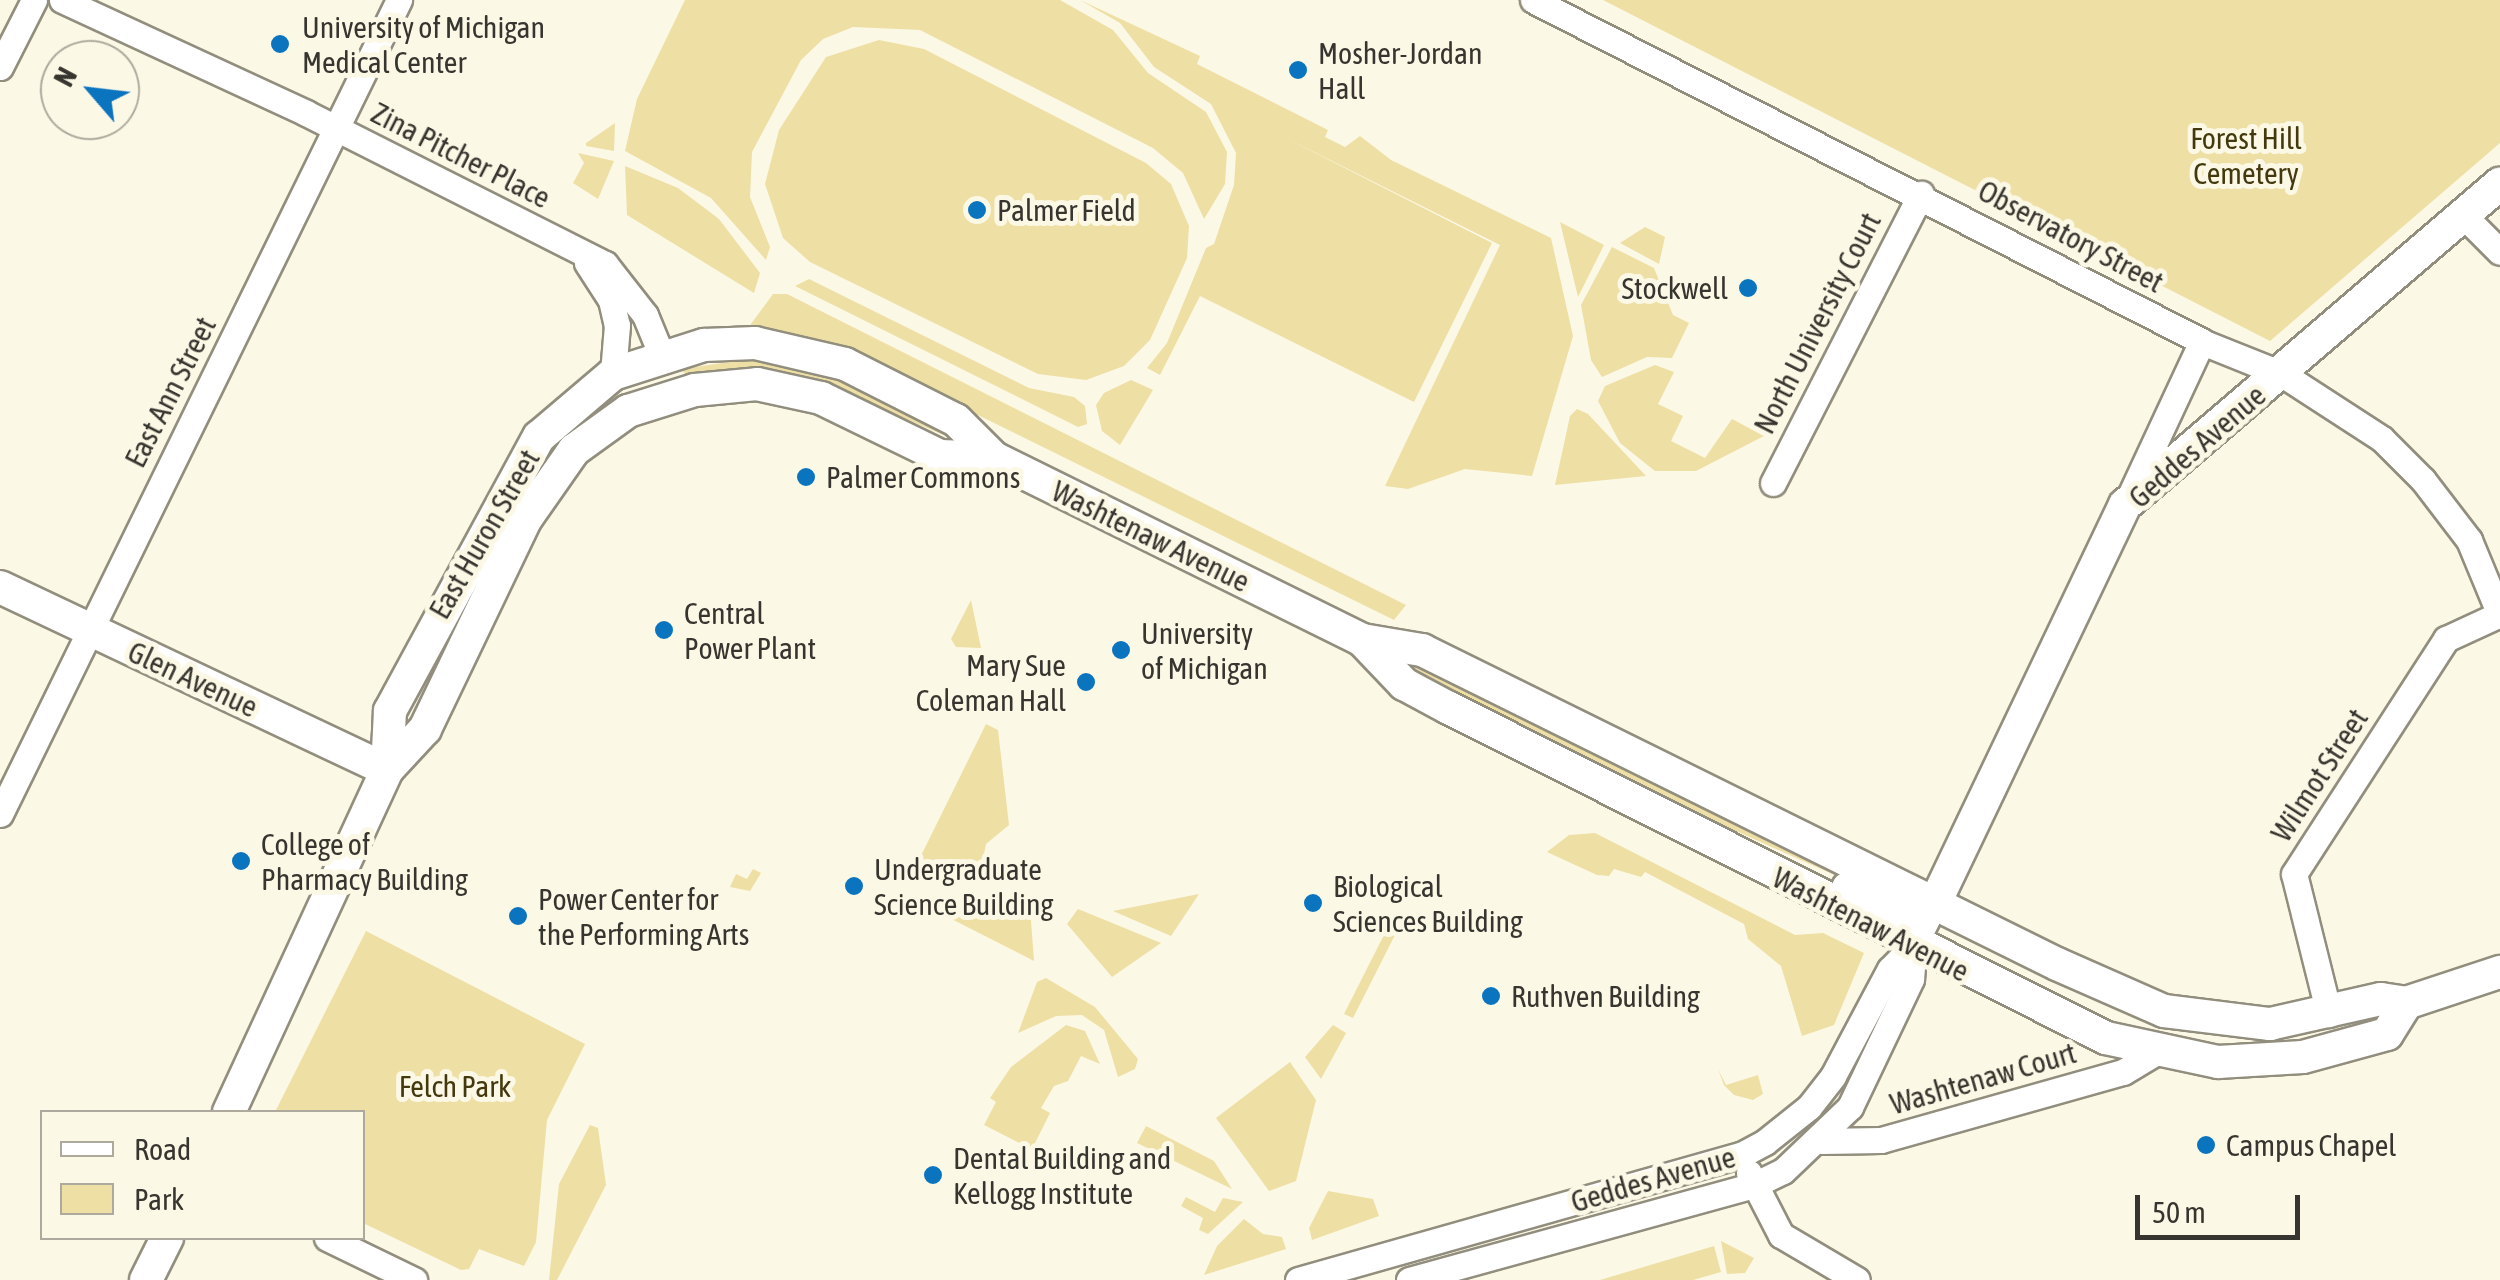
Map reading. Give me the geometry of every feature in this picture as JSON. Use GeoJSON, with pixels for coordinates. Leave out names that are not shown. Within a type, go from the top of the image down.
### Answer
{"type":"FeatureCollection","features":[{"type":"Feature","properties":{"kind":"main road","name":"Geddes Avenue"},"geometry":{"type":"LineString","coordinates":[[1936,903],[2125,505],[2500,184]]}},
{"type":"Feature","properties":{"kind":"main road","name":"Washtenaw Avenue"},"geometry":{"type":"LineString","coordinates":[[660,354],[755,344],[830,358],[956,420],[994,458],[1362,640],[1422,650],[2120,993],[2164,1010],[2232,1024],[2329,1014],[2381,999],[2406,1003],[2500,972]]}},
{"type":"Feature","properties":{"kind":"main road","name":"East Huron Street"},"geometry":{"type":"LineString","coordinates":[[387,770],[390,710],[514,475],[539,437],[612,374],[660,354]]}},
{"type":"Feature","properties":{"kind":"main road"},"geometry":{"type":"LineString","coordinates":[[628,411],[659,376],[660,354]]}},
{"type":"Feature","properties":{"kind":"main road","name":"Washtenaw Avenue"},"geometry":{"type":"LineString","coordinates":[[671,396],[719,386],[772,386],[821,398],[940,456],[994,458]]}},
{"type":"Feature","properties":{"kind":"main road","name":"East Huron Street"},"geometry":{"type":"LineString","coordinates":[[230,1110],[387,770],[425,728],[550,479],[574,450],[628,411],[671,396]]}},
{"type":"Feature","properties":{"kind":"main road","name":"Glen Avenue"},"geometry":{"type":"LineString","coordinates":[[0,587],[387,770]]}},
{"type":"Feature","properties":{"kind":"main road","name":"Washtenaw Avenue"},"geometry":{"type":"LineString","coordinates":[[1362,640],[1404,684],[2066,1022],[2156,1053],[2218,1062],[2303,1057],[2388,1034],[2406,1003]]}},
{"type":"Feature","properties":{"kind":"main road"},"geometry":{"type":"LineString","coordinates":[[1700,838],[1732,836],[1899,910],[1936,903]]}},
{"type":"Feature","properties":{"kind":"main road"},"geometry":{"type":"LineString","coordinates":[[1914,945],[1943,936],[2060,990],[2120,993]]}},
{"type":"Feature","properties":{"kind":"main road"},"geometry":{"type":"LineString","coordinates":[[146,1280],[166,1240]]}},
{"type":"Feature","properties":{"kind":"street"},"geometry":{"type":"LineString","coordinates":[[0,67],[34,0]]}},
{"type":"Feature","properties":{"kind":"street","name":"Zina Pitcher Place"},"geometry":{"type":"LineString","coordinates":[[62,0],[336,128],[604,264],[625,285],[660,354]]}},
{"type":"Feature","properties":{"kind":"street","name":"East Ann Street"},"geometry":{"type":"LineString","coordinates":[[0,814],[399,0]]}},
{"type":"Feature","properties":{"kind":"street","name":"Observatory Street"},"geometry":{"type":"LineString","coordinates":[[1532,0],[1921,194],[2202,341],[2282,374],[2382,439],[2423,480],[2469,540],[2500,615]]}},
{"type":"Feature","properties":{"kind":"street","name":"North University Court"},"geometry":{"type":"LineString","coordinates":[[1773,484],[1921,194]]}},
{"type":"Feature","properties":{"kind":"street"},"geometry":{"type":"LineString","coordinates":[[2463,215],[2500,252]]}},
{"type":"Feature","properties":{"kind":"street","name":"Zina Pitcher Place"},"geometry":{"type":"LineString","coordinates":[[560,240],[585,261],[611,300],[617,325],[612,374]]}},
{"type":"Feature","properties":{"kind":"street"},"geometry":{"type":"LineString","coordinates":[[2125,505],[2202,341]]}},
{"type":"Feature","properties":{"kind":"street","name":"Wilmot Street"},"geometry":{"type":"LineString","coordinates":[[2329,1014],[2294,874],[2446,639],[2500,615]]}},
{"type":"Feature","properties":{"kind":"street","name":"Geddes Avenue"},"geometry":{"type":"LineString","coordinates":[[1298,1280],[1741,1155],[1808,1107],[1852,1045],[1890,969],[1914,945],[1936,903]]}},
{"type":"Feature","properties":{"kind":"street","name":"Geddes Avenue"},"geometry":{"type":"LineString","coordinates":[[1408,1280],[1754,1185],[1822,1141],[1850,1107],[1876,1058],[1910,979],[1914,945]]}},
{"type":"Feature","properties":{"kind":"street","name":"Washtenaw Court"},"geometry":{"type":"LineString","coordinates":[[1822,1141],[1881,1140],[2123,1072],[2156,1053]]}},
{"type":"Feature","properties":{"kind":"street"},"geometry":{"type":"LineString","coordinates":[[1741,1155],[1782,1235],[1857,1280]]}},
{"type":"Feature","properties":{"kind":"street"},"geometry":{"type":"LineString","coordinates":[[331,1240],[414,1280]]}},
{"type":"Feature","properties":{"kind":"green space"},"geometry":{"type":"Polygon","coordinates":[[[685,0],[1060,0],[1113,30],[1148,73],[1206,112],[1227,152],[1225,184],[1204,219],[1183,173],[1153,148],[920,30],[853,27],[823,39],[801,60],[752,152],[750,197],[770,247],[766,260],[711,198],[625,151],[637,99],[685,0]]]}},
{"type":"Feature","properties":{"kind":"green space"},"geometry":{"type":"Polygon","coordinates":[[[1080,0],[1200,56],[1197,64],[1328,130],[1325,137],[1345,147],[1360,136],[1391,160],[1551,238],[1573,336],[1532,476],[1465,469],[1408,489],[1385,486],[1500,245],[1280,135],[1492,243],[1414,402],[1200,296],[1160,375],[1147,368],[1167,343],[1206,248],[1214,244],[1234,185],[1236,153],[1211,104],[1154,67],[1120,23],[1080,0]]]}},
{"type":"Feature","properties":{"kind":"green space","name":"Forest Hill Cemetery"},"geometry":{"type":"Polygon","coordinates":[[[1603,0],[2500,0],[2500,143],[2270,341],[1603,0]]]}},
{"type":"Feature","properties":{"kind":"green space","name":"Palmer Field"},"geometry":{"type":"Polygon","coordinates":[[[879,40],[924,49],[1146,163],[1171,184],[1189,226],[1187,258],[1150,340],[1124,366],[1086,380],[1038,374],[810,262],[783,238],[765,184],[779,130],[826,57],[879,40]]]}},
{"type":"Feature","properties":{"kind":"green space"},"geometry":{"type":"Polygon","coordinates":[[[615,123],[614,151],[586,146],[586,143],[615,123]]]}},
{"type":"Feature","properties":{"kind":"green space"},"geometry":{"type":"Polygon","coordinates":[[[578,153],[614,161],[598,199],[573,183],[584,163],[578,153]]]}},
{"type":"Feature","properties":{"kind":"green space"},"geometry":{"type":"Polygon","coordinates":[[[625,166],[678,188],[719,219],[760,273],[754,293],[627,215],[625,166]]]}},
{"type":"Feature","properties":{"kind":"green space"},"geometry":{"type":"Polygon","coordinates":[[[1560,222],[1604,245],[1578,297],[1560,222]]]}},
{"type":"Feature","properties":{"kind":"green space"},"geometry":{"type":"Polygon","coordinates":[[[1645,227],[1665,237],[1659,264],[1620,243],[1645,227]]]}},
{"type":"Feature","properties":{"kind":"green space"},"geometry":{"type":"Polygon","coordinates":[[[1612,247],[1654,268],[1673,315],[1689,323],[1672,358],[1647,357],[1602,377],[1591,360],[1581,305],[1612,247]]]}},
{"type":"Feature","properties":{"kind":"green space"},"geometry":{"type":"Polygon","coordinates":[[[809,279],[1029,388],[1074,397],[1085,406],[1087,424],[1078,427],[795,286],[809,279]]]}},
{"type":"Feature","properties":{"kind":"green space"},"geometry":{"type":"Polygon","coordinates":[[[773,294],[787,294],[1406,605],[1394,620],[858,356],[796,334],[748,328],[773,294]]]}},
{"type":"Feature","properties":{"kind":"green space"},"geometry":{"type":"Polygon","coordinates":[[[757,358],[820,370],[955,440],[814,379],[763,370],[687,376],[681,369],[757,358]]]}},
{"type":"Feature","properties":{"kind":"green space"},"geometry":{"type":"Polygon","coordinates":[[[1655,365],[1674,372],[1658,404],[1683,416],[1671,441],[1705,458],[1732,419],[1764,436],[1696,471],[1655,471],[1620,443],[1598,401],[1605,386],[1655,365]]]}},
{"type":"Feature","properties":{"kind":"green space"},"geometry":{"type":"Polygon","coordinates":[[[1131,380],[1153,390],[1120,445],[1102,431],[1096,405],[1104,393],[1131,380]]]}},
{"type":"Feature","properties":{"kind":"green space"},"geometry":{"type":"Polygon","coordinates":[[[1577,409],[1588,414],[1646,476],[1555,485],[1570,416],[1577,409]]]}},
{"type":"Feature","properties":{"kind":"green space"},"geometry":{"type":"Polygon","coordinates":[[[971,600],[981,648],[956,647],[951,639],[971,600]]]}},
{"type":"Feature","properties":{"kind":"green space"},"geometry":{"type":"Polygon","coordinates":[[[1416,665],[1888,899],[1591,766],[1415,672],[1416,665]]]}},
{"type":"Feature","properties":{"kind":"green space"},"geometry":{"type":"Polygon","coordinates":[[[986,724],[998,730],[1009,825],[986,844],[981,869],[908,882],[986,724]]]}},
{"type":"Feature","properties":{"kind":"green space"},"geometry":{"type":"Polygon","coordinates":[[[1595,833],[1795,935],[1823,933],[1864,953],[1834,1025],[1802,1036],[1781,966],[1748,939],[1744,924],[1645,872],[1641,877],[1614,869],[1609,876],[1597,875],[1547,852],[1569,835],[1595,833]]]}},
{"type":"Feature","properties":{"kind":"green space"},"geometry":{"type":"Polygon","coordinates":[[[753,869],[761,873],[750,891],[730,887],[736,874],[747,879],[753,869]]]}},
{"type":"Feature","properties":{"kind":"green space"},"geometry":{"type":"Polygon","coordinates":[[[1029,894],[1034,961],[916,901],[1029,894]]]}},
{"type":"Feature","properties":{"kind":"green space"},"geometry":{"type":"Polygon","coordinates":[[[1199,894],[1171,936],[1113,911],[1199,894]]]}},
{"type":"Feature","properties":{"kind":"green space"},"geometry":{"type":"Polygon","coordinates":[[[1078,909],[1161,943],[1112,977],[1067,924],[1078,909]]]}},
{"type":"Feature","properties":{"kind":"green space"},"geometry":{"type":"Polygon","coordinates":[[[1389,925],[1398,929],[1353,1018],[1344,1014],[1389,925]]]}},
{"type":"Feature","properties":{"kind":"green space","name":"Felch Park"},"geometry":{"type":"Polygon","coordinates":[[[366,931],[585,1044],[547,1120],[536,1242],[524,1266],[479,1249],[469,1269],[461,1270],[365,1224],[365,1110],[276,1110],[366,931]]]}},
{"type":"Feature","properties":{"kind":"green space"},"geometry":{"type":"Polygon","coordinates":[[[1046,978],[1095,1007],[1138,1059],[1135,1069],[1118,1077],[1104,1030],[1082,1015],[1056,1016],[1018,1033],[1037,982],[1046,978]]]}},
{"type":"Feature","properties":{"kind":"green space"},"geometry":{"type":"Polygon","coordinates":[[[1066,1025],[1085,1031],[1100,1064],[1081,1056],[1068,1081],[1054,1086],[1041,1108],[1050,1113],[1035,1143],[1042,1148],[1039,1153],[984,1125],[996,1102],[990,1098],[1011,1067],[1066,1025]]]}},
{"type":"Feature","properties":{"kind":"green space"},"geometry":{"type":"Polygon","coordinates":[[[1333,1025],[1346,1033],[1321,1079],[1305,1057],[1333,1025]]]}},
{"type":"Feature","properties":{"kind":"green space"},"geometry":{"type":"Polygon","coordinates":[[[1290,1062],[1316,1100],[1296,1181],[1269,1191],[1216,1118],[1290,1062]]]}},
{"type":"Feature","properties":{"kind":"green space"},"geometry":{"type":"Polygon","coordinates":[[[1718,1069],[1726,1085],[1758,1075],[1763,1094],[1753,1100],[1734,1095],[1724,1085],[1718,1069]]]}},
{"type":"Feature","properties":{"kind":"green space"},"geometry":{"type":"Polygon","coordinates":[[[590,1125],[598,1128],[606,1185],[557,1280],[549,1280],[559,1184],[590,1125]]]}},
{"type":"Feature","properties":{"kind":"green space"},"geometry":{"type":"Polygon","coordinates":[[[1146,1126],[1214,1161],[1232,1189],[1137,1143],[1146,1126]]]}},
{"type":"Feature","properties":{"kind":"green space"},"geometry":{"type":"Polygon","coordinates":[[[1328,1191],[1373,1199],[1379,1216],[1312,1240],[1309,1228],[1328,1191]]]}},
{"type":"Feature","properties":{"kind":"green space"},"geometry":{"type":"Polygon","coordinates":[[[1186,1197],[1215,1212],[1223,1198],[1243,1202],[1208,1234],[1199,1230],[1203,1218],[1181,1206],[1186,1197]]]}},
{"type":"Feature","properties":{"kind":"green space"},"geometry":{"type":"Polygon","coordinates":[[[1244,1219],[1263,1234],[1282,1237],[1286,1249],[1204,1275],[1217,1246],[1244,1219]]]}},
{"type":"Feature","properties":{"kind":"green space"},"geometry":{"type":"Polygon","coordinates":[[[1721,1241],[1754,1258],[1745,1273],[1727,1274],[1721,1241]]]}},
{"type":"Feature","properties":{"kind":"green space"},"geometry":{"type":"Polygon","coordinates":[[[1714,1246],[1721,1272],[1693,1280],[1600,1280],[1714,1246]]]}},
{"type":"Feature","properties":{"kind":"place","name":"University of Michigan Medical Center"},"geometry":{"type":"Point","coordinates":[280,44]}},
{"type":"Feature","properties":{"kind":"place","name":"Mosher-Jordan Hall"},"geometry":{"type":"Point","coordinates":[1298,70]}},
{"type":"Feature","properties":{"kind":"place","name":"Palmer Field"},"geometry":{"type":"Point","coordinates":[977,210]}},
{"type":"Feature","properties":{"kind":"place","name":"Stockwell"},"geometry":{"type":"Point","coordinates":[1748,288]}},
{"type":"Feature","properties":{"kind":"place","name":"Palmer Commons"},"geometry":{"type":"Point","coordinates":[806,477]}},
{"type":"Feature","properties":{"kind":"place","name":"Central Power Plant"},"geometry":{"type":"Point","coordinates":[664,630]}},
{"type":"Feature","properties":{"kind":"place","name":"University of Michigan"},"geometry":{"type":"Point","coordinates":[1121,650]}},
{"type":"Feature","properties":{"kind":"place","name":"Mary Sue Coleman Hall"},"geometry":{"type":"Point","coordinates":[1086,682]}},
{"type":"Feature","properties":{"kind":"place","name":"College of Pharmacy Building"},"geometry":{"type":"Point","coordinates":[241,861]}},
{"type":"Feature","properties":{"kind":"place","name":"Undergraduate Science Building"},"geometry":{"type":"Point","coordinates":[854,886]}},
{"type":"Feature","properties":{"kind":"place","name":"Biological Sciences Building"},"geometry":{"type":"Point","coordinates":[1313,903]}},
{"type":"Feature","properties":{"kind":"place","name":"Power Center for the Performing Arts"},"geometry":{"type":"Point","coordinates":[518,916]}},
{"type":"Feature","properties":{"kind":"place","name":"Ruthven Building"},"geometry":{"type":"Point","coordinates":[1491,996]}},
{"type":"Feature","properties":{"kind":"place","name":"Campus Chapel"},"geometry":{"type":"Point","coordinates":[2206,1145]}},
{"type":"Feature","properties":{"kind":"place","name":"Dental Building and Kellogg Institute"},"geometry":{"type":"Point","coordinates":[933,1175]}}]}
